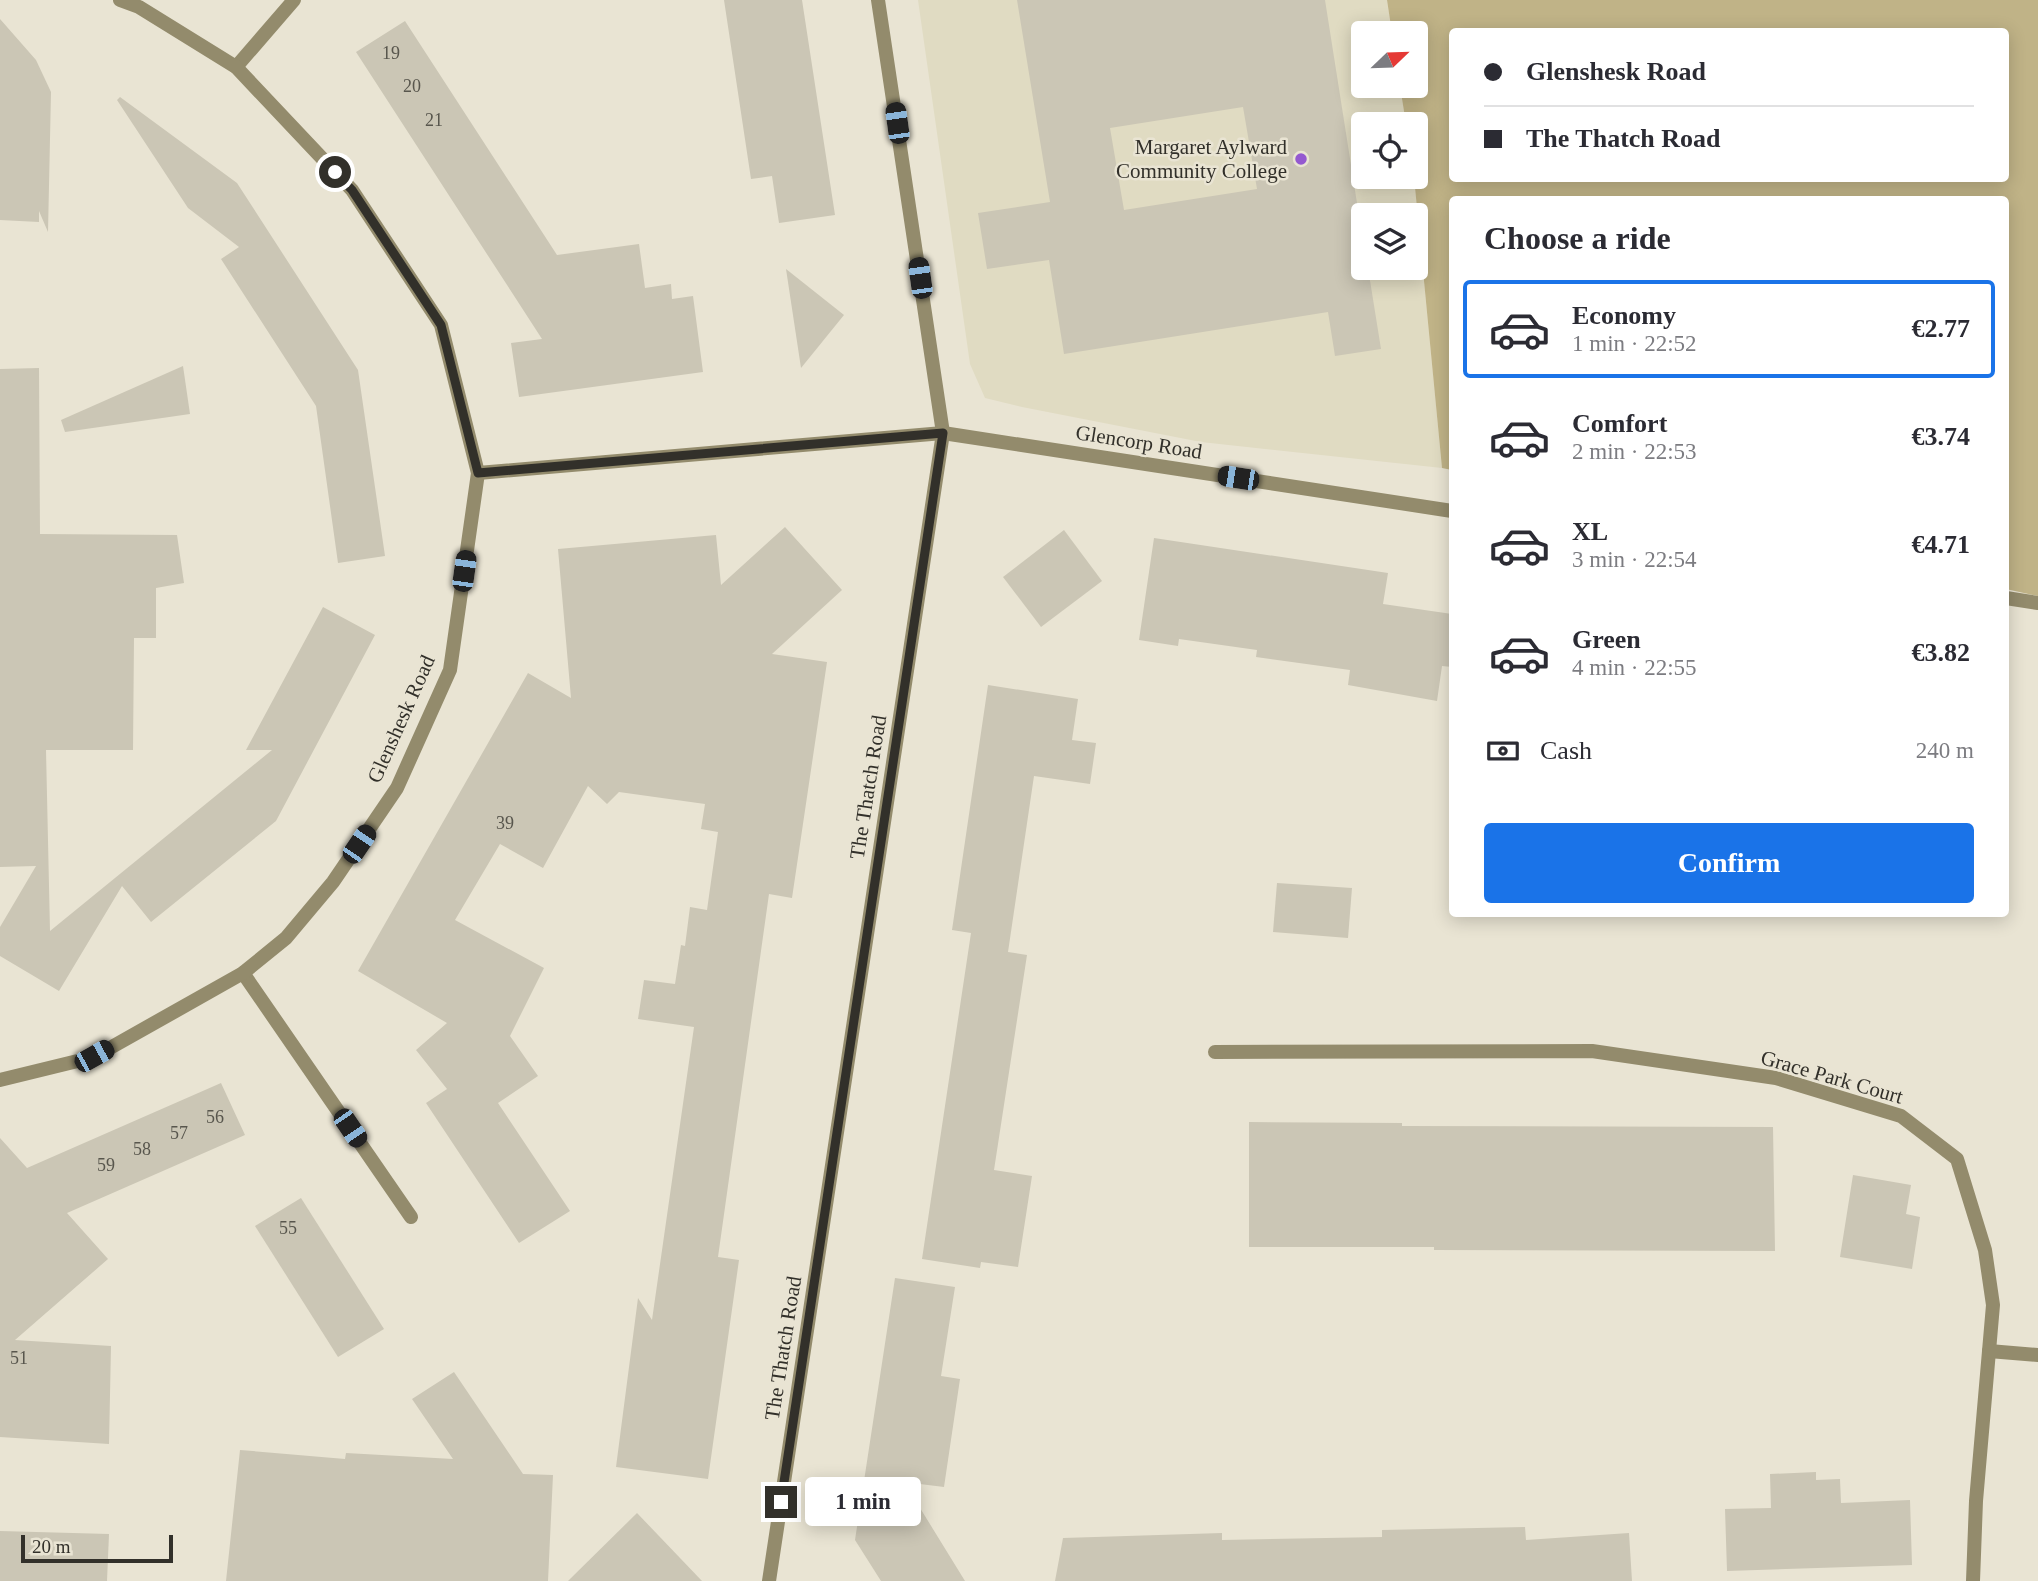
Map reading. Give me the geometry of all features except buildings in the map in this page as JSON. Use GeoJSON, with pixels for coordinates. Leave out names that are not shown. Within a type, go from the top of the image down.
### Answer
{"type":"FeatureCollection","features":[{"type":"Feature","properties":{"kind":"street","name":"Glenshesk Road"},"geometry":{"type":"LineString","coordinates":[[0,1080],[94,1056],[243,973],[286,938],[333,882],[397,788],[450,670],[478,473],[441,325],[352,190],[236,67],[139,7],[120,0]]}},
{"type":"Feature","properties":{"kind":"street"},"geometry":{"type":"LineString","coordinates":[[236,67],[294,0]]}},
{"type":"Feature","properties":{"kind":"street","name":"The Thatch Road"},"geometry":{"type":"LineString","coordinates":[[769,1581],[943,433],[878,0]]}},
{"type":"Feature","properties":{"kind":"street"},"geometry":{"type":"LineString","coordinates":[[478,473],[943,433]]}},
{"type":"Feature","properties":{"kind":"street","name":"Glencorp Road"},"geometry":{"type":"LineString","coordinates":[[943,433],[1449,512]]}},
{"type":"Feature","properties":{"kind":"street"},"geometry":{"type":"LineString","coordinates":[[2009,598],[2038,603]]}},
{"type":"Feature","properties":{"kind":"street"},"geometry":{"type":"LineString","coordinates":[[243,973],[411,1217]]}},
{"type":"Feature","properties":{"kind":"street","name":"Grace Park Court"},"geometry":{"type":"LineString","coordinates":[[1214,1052],[1592,1051],[1776,1078],[1901,1116],[1957,1159],[1985,1250],[1993,1305],[1976,1501],[1973,1581]]}},
{"type":"Feature","properties":{"kind":"street"},"geometry":{"type":"LineString","coordinates":[[1989,1352],[2038,1355]]}},
{"type":"Feature","properties":{"kind":"shaded area"},"geometry":{"type":"Polygon","coordinates":[[[918,0],[1387,0],[1390,21],[1351,21],[1351,98],[1402,98],[1404,112],[1351,112],[1351,189],[1415,189],[1417,203],[1351,203],[1351,280],[1424,280],[1442,468],[1201,442],[985,398],[970,364],[918,0]]]}},
{"type":"Feature","properties":{"kind":"shaded area"},"geometry":{"type":"Polygon","coordinates":[[[1387,0],[2038,0],[2038,596],[2009,590],[2009,196],[1449,196],[1449,469],[1442,468],[1424,280],[1428,280],[1428,203],[1417,203],[1415,189],[1428,189],[1428,112],[1404,112],[1402,98],[1428,98],[1428,21],[1390,21],[1387,0]]]}},
{"type":"Feature","properties":{"kind":"place","name":"Margaret Aylward Community College"},"geometry":{"type":"Point","coordinates":[1301,159]}},
{"type":"Feature","properties":{"kind":"route"},"geometry":{"type":"LineString","coordinates":[[335,172],[352,190],[441,325],[478,473],[943,433],[781,1502]]}}]}
